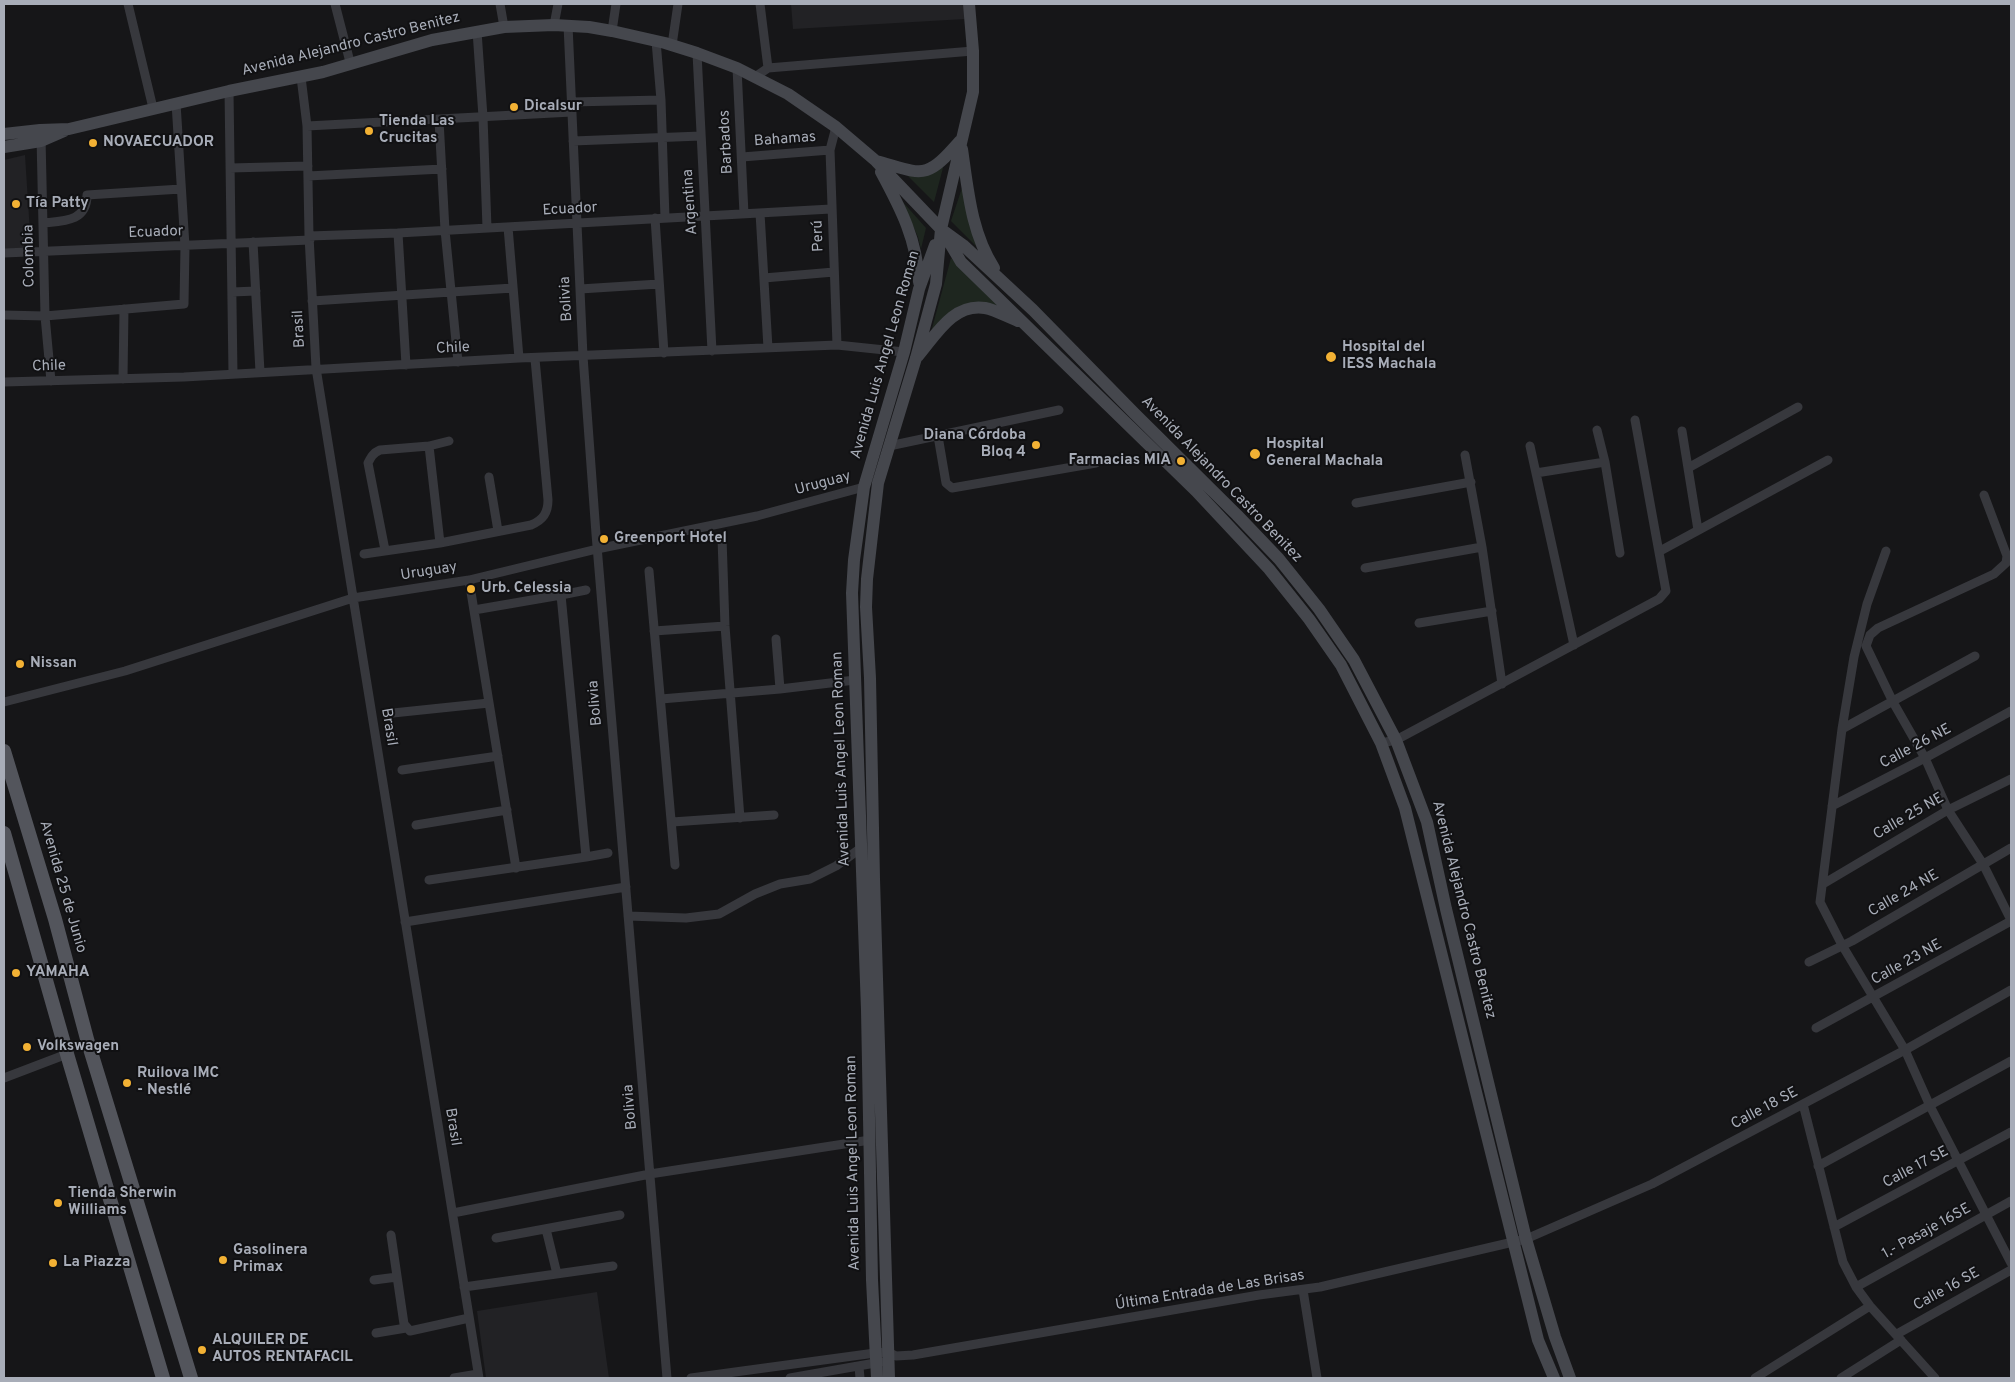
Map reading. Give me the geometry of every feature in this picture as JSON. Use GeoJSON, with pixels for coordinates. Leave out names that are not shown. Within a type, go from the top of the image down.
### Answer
{"type":"FeatureCollection","features":[{"type":"Feature","properties":{"kind":"main road"},"geometry":{"type":"LineString","coordinates":[[941,229],[973,92],[973,51],[968,4]]}},
{"type":"Feature","properties":{"kind":"main road","name":"Avenida Alejandro Castro Benitez"},"geometry":{"type":"LineString","coordinates":[[4,147],[69,128],[301,76],[432,40],[504,27],[554,25],[612,31],[656,40],[697,53],[736,68],[788,94],[836,127],[876,161],[941,229],[963,245],[1000,279],[1237,515],[1279,559],[1319,609],[1354,660],[1396,740],[1427,822],[1446,910],[1526,1239],[1554,1337],[1570,1378]]}},
{"type":"Feature","properties":{"kind":"main road","name":"Avenida Alejandro Castro Benitez"},"geometry":{"type":"LineString","coordinates":[[4,134],[41,135]]}},
{"type":"Feature","properties":{"kind":"main road"},"geometry":{"type":"LineString","coordinates":[[876,161],[914,172],[922,172],[932,169],[961,141]]}},
{"type":"Feature","properties":{"kind":"main road"},"geometry":{"type":"LineString","coordinates":[[961,141],[974,225],[981,246],[1000,279]]}},
{"type":"Feature","properties":{"kind":"main road"},"geometry":{"type":"LineString","coordinates":[[876,161],[896,199],[911,236],[918,259],[919,289]]}},
{"type":"Feature","properties":{"kind":"main road","name":"Avenida Alejandro Castro Benitez"},"geometry":{"type":"LineString","coordinates":[[941,229],[961,262],[1196,491],[1269,569],[1341,665],[1381,743],[1405,808],[1538,1340],[1554,1378]]}},
{"type":"Feature","properties":{"kind":"main road","name":"Avenida Luis Angel Leon Roman"},"geometry":{"type":"LineString","coordinates":[[877,1378],[885,1357],[876,925],[858,785],[852,593],[854,560],[864,487],[904,352],[919,289],[941,229]]}},
{"type":"Feature","properties":{"kind":"main road","name":"Avenida Luis Angel Leon Roman"},"geometry":{"type":"LineString","coordinates":[[889,1378],[885,1357],[870,1140],[861,868],[873,824],[867,579],[878,483],[916,358],[936,284],[941,229]]}},
{"type":"Feature","properties":{"kind":"main road"},"geometry":{"type":"LineString","coordinates":[[916,358],[940,328],[957,313],[972,307],[987,308],[1023,323]]}},
{"type":"Feature","properties":{"kind":"main road","name":"Avenida 25 de Junio"},"geometry":{"type":"LineString","coordinates":[[4,750],[55,919],[87,1038],[191,1378]]}},
{"type":"Feature","properties":{"kind":"main road"},"geometry":{"type":"LineString","coordinates":[[858,785],[865,798],[866,827],[871,828],[873,824]]}},
{"type":"Feature","properties":{"kind":"main road"},"geometry":{"type":"LineString","coordinates":[[4,833],[163,1378]]}},
{"type":"Feature","properties":{"kind":"main road"},"geometry":{"type":"LineString","coordinates":[[861,868],[864,864],[869,868],[870,905],[876,925]]}},
{"type":"Feature","properties":{"kind":"main road"},"geometry":{"type":"LineString","coordinates":[[67,1054],[77,1052],[87,1060],[104,1108],[113,1124]]}},
{"type":"Feature","properties":{"kind":"street"},"geometry":{"type":"LineString","coordinates":[[128,4],[153,108]]}},
{"type":"Feature","properties":{"kind":"street"},"geometry":{"type":"LineString","coordinates":[[336,4],[350,62]]}},
{"type":"Feature","properties":{"kind":"street"},"geometry":{"type":"LineString","coordinates":[[500,4],[504,27]]}},
{"type":"Feature","properties":{"kind":"street"},"geometry":{"type":"LineString","coordinates":[[554,25],[558,4]]}},
{"type":"Feature","properties":{"kind":"street"},"geometry":{"type":"LineString","coordinates":[[612,31],[616,4]]}},
{"type":"Feature","properties":{"kind":"street"},"geometry":{"type":"LineString","coordinates":[[672,45],[678,4]]}},
{"type":"Feature","properties":{"kind":"street"},"geometry":{"type":"LineString","coordinates":[[760,4],[768,68]]}},
{"type":"Feature","properties":{"kind":"street","name":"Bolivia"},"geometry":{"type":"LineString","coordinates":[[568,25],[583,356],[597,549],[667,1378]]}},
{"type":"Feature","properties":{"kind":"street"},"geometry":{"type":"LineString","coordinates":[[477,32],[483,117],[486,228]]}},
{"type":"Feature","properties":{"kind":"street"},"geometry":{"type":"LineString","coordinates":[[656,40],[662,137],[660,284],[664,353]]}},
{"type":"Feature","properties":{"kind":"street"},"geometry":{"type":"LineString","coordinates":[[755,77],[768,68],[973,51]]}},
{"type":"Feature","properties":{"kind":"street","name":"Argentina"},"geometry":{"type":"LineString","coordinates":[[697,53],[712,350]]}},
{"type":"Feature","properties":{"kind":"street","name":"Barbados"},"geometry":{"type":"LineString","coordinates":[[736,68],[744,214]]}},
{"type":"Feature","properties":{"kind":"street","name":"Brasil"},"geometry":{"type":"LineString","coordinates":[[301,76],[307,126],[309,238],[316,368],[479,1376]]}},
{"type":"Feature","properties":{"kind":"street"},"geometry":{"type":"LineString","coordinates":[[229,91],[234,374]]}},
{"type":"Feature","properties":{"kind":"street"},"geometry":{"type":"LineString","coordinates":[[571,102],[661,100]]}},
{"type":"Feature","properties":{"kind":"street"},"geometry":{"type":"LineString","coordinates":[[4,315],[45,316],[184,304],[185,246],[176,103]]}},
{"type":"Feature","properties":{"kind":"street"},"geometry":{"type":"LineString","coordinates":[[307,126],[572,112]]}},
{"type":"Feature","properties":{"kind":"street"},"geometry":{"type":"LineString","coordinates":[[439,120],[445,230],[458,362]]}},
{"type":"Feature","properties":{"kind":"street","name":"Perú"},"geometry":{"type":"LineString","coordinates":[[836,127],[830,150],[837,345]]}},
{"type":"Feature","properties":{"kind":"street","name":"Colombia"},"geometry":{"type":"LineString","coordinates":[[41,135],[45,316],[51,381]]}},
{"type":"Feature","properties":{"kind":"street"},"geometry":{"type":"LineString","coordinates":[[573,141],[701,136]]}},
{"type":"Feature","properties":{"kind":"street","name":"Bahamas"},"geometry":{"type":"LineString","coordinates":[[742,157],[830,150]]}},
{"type":"Feature","properties":{"kind":"street"},"geometry":{"type":"LineString","coordinates":[[230,168],[308,166]]}},
{"type":"Feature","properties":{"kind":"street"},"geometry":{"type":"LineString","coordinates":[[308,176],[442,169]]}},
{"type":"Feature","properties":{"kind":"street"},"geometry":{"type":"LineString","coordinates":[[43,224],[75,218],[85,208],[87,195],[182,189]]}},
{"type":"Feature","properties":{"kind":"street","name":"Ecuador"},"geometry":{"type":"LineString","coordinates":[[4,254],[231,244],[445,230],[831,209]]}},
{"type":"Feature","properties":{"kind":"street"},"geometry":{"type":"LineString","coordinates":[[760,213],[768,348]]}},
{"type":"Feature","properties":{"kind":"street"},"geometry":{"type":"LineString","coordinates":[[508,227],[519,358]]}},
{"type":"Feature","properties":{"kind":"street"},"geometry":{"type":"LineString","coordinates":[[398,233],[406,365]]}},
{"type":"Feature","properties":{"kind":"street"},"geometry":{"type":"LineString","coordinates":[[253,242],[260,372]]}},
{"type":"Feature","properties":{"kind":"street"},"geometry":{"type":"LineString","coordinates":[[764,278],[834,272]]}},
{"type":"Feature","properties":{"kind":"street"},"geometry":{"type":"LineString","coordinates":[[580,289],[660,284]]}},
{"type":"Feature","properties":{"kind":"street"},"geometry":{"type":"LineString","coordinates":[[312,301],[513,288]]}},
{"type":"Feature","properties":{"kind":"street"},"geometry":{"type":"LineString","coordinates":[[232,292],[256,291]]}},
{"type":"Feature","properties":{"kind":"street"},"geometry":{"type":"LineString","coordinates":[[123,379],[124,309]]}},
{"type":"Feature","properties":{"kind":"street","name":"Chile"},"geometry":{"type":"LineString","coordinates":[[4,382],[123,379],[519,358],[837,345],[904,352]]}},
{"type":"Feature","properties":{"kind":"street"},"geometry":{"type":"LineString","coordinates":[[364,554],[498,532],[538,522],[545,516],[548,508],[535,358]]}},
{"type":"Feature","properties":{"kind":"street"},"geometry":{"type":"LineString","coordinates":[[1688,468],[1798,407]]}},
{"type":"Feature","properties":{"kind":"street"},"geometry":{"type":"LineString","coordinates":[[890,446],[1059,410]]}},
{"type":"Feature","properties":{"kind":"street"},"geometry":{"type":"LineString","coordinates":[[1381,743],[1396,740],[1502,684],[1659,599],[1666,591],[1635,420]]}},
{"type":"Feature","properties":{"kind":"street"},"geometry":{"type":"LineString","coordinates":[[1597,430],[1605,462],[1620,553]]}},
{"type":"Feature","properties":{"kind":"street"},"geometry":{"type":"LineString","coordinates":[[1682,431],[1698,530]]}},
{"type":"Feature","properties":{"kind":"street"},"geometry":{"type":"LineString","coordinates":[[938,436],[946,483],[952,488],[1096,463]]}},
{"type":"Feature","properties":{"kind":"street"},"geometry":{"type":"LineString","coordinates":[[385,550],[368,464],[370,459],[380,450],[429,446],[449,441]]}},
{"type":"Feature","properties":{"kind":"street"},"geometry":{"type":"LineString","coordinates":[[429,446],[440,543]]}},
{"type":"Feature","properties":{"kind":"street"},"geometry":{"type":"LineString","coordinates":[[1530,446],[1574,645]]}},
{"type":"Feature","properties":{"kind":"street"},"geometry":{"type":"LineString","coordinates":[[1465,454],[1482,547],[1502,684]]}},
{"type":"Feature","properties":{"kind":"street"},"geometry":{"type":"LineString","coordinates":[[1660,550],[1828,460]]}},
{"type":"Feature","properties":{"kind":"street"},"geometry":{"type":"LineString","coordinates":[[1536,473],[1605,462]]}},
{"type":"Feature","properties":{"kind":"street"},"geometry":{"type":"LineString","coordinates":[[489,477],[498,532]]}},
{"type":"Feature","properties":{"kind":"street"},"geometry":{"type":"LineString","coordinates":[[1356,503],[1471,482]]}},
{"type":"Feature","properties":{"kind":"street","name":"Uruguay"},"geometry":{"type":"LineString","coordinates":[[4,702],[125,671],[353,598],[470,580],[597,549],[757,516],[864,487]]}},
{"type":"Feature","properties":{"kind":"street"},"geometry":{"type":"LineString","coordinates":[[1984,494],[2007,556],[2006,563],[1994,574],[1878,628],[1870,635],[1866,646],[1893,702],[1925,758],[1948,810],[1983,864],[2011,921]]}},
{"type":"Feature","properties":{"kind":"street"},"geometry":{"type":"LineString","coordinates":[[722,538],[729,692],[740,818]]}},
{"type":"Feature","properties":{"kind":"street"},"geometry":{"type":"LineString","coordinates":[[1365,568],[1482,547]]}},
{"type":"Feature","properties":{"kind":"street"},"geometry":{"type":"LineString","coordinates":[[1886,551],[1867,604],[1860,640],[1854,657],[1842,729],[1820,902],[1842,945],[1905,1050],[1930,1106],[2011,1262]]}},
{"type":"Feature","properties":{"kind":"street"},"geometry":{"type":"LineString","coordinates":[[649,571],[675,865]]}},
{"type":"Feature","properties":{"kind":"street"},"geometry":{"type":"LineString","coordinates":[[470,580],[516,868]]}},
{"type":"Feature","properties":{"kind":"street"},"geometry":{"type":"LineString","coordinates":[[474,610],[586,590]]}},
{"type":"Feature","properties":{"kind":"street"},"geometry":{"type":"LineString","coordinates":[[561,595],[586,857]]}},
{"type":"Feature","properties":{"kind":"street"},"geometry":{"type":"LineString","coordinates":[[1419,623],[1492,611]]}},
{"type":"Feature","properties":{"kind":"street"},"geometry":{"type":"LineString","coordinates":[[654,631],[725,626]]}},
{"type":"Feature","properties":{"kind":"street"},"geometry":{"type":"LineString","coordinates":[[776,639],[780,689]]}},
{"type":"Feature","properties":{"kind":"street"},"geometry":{"type":"LineString","coordinates":[[1842,729],[1975,656]]}},
{"type":"Feature","properties":{"kind":"street"},"geometry":{"type":"LineString","coordinates":[[661,699],[780,689],[855,680]]}},
{"type":"Feature","properties":{"kind":"street"},"geometry":{"type":"LineString","coordinates":[[393,713],[489,703]]}},
{"type":"Feature","properties":{"kind":"street","name":"Calle 26 NE"},"geometry":{"type":"LineString","coordinates":[[1832,806],[2011,711]]}},
{"type":"Feature","properties":{"kind":"street"},"geometry":{"type":"LineString","coordinates":[[402,770],[498,756]]}},
{"type":"Feature","properties":{"kind":"street","name":"Calle 25 NE"},"geometry":{"type":"LineString","coordinates":[[1823,884],[1948,810],[2011,778]]}},
{"type":"Feature","properties":{"kind":"street"},"geometry":{"type":"LineString","coordinates":[[416,825],[506,810]]}},
{"type":"Feature","properties":{"kind":"street"},"geometry":{"type":"LineString","coordinates":[[672,822],[774,815]]}},
{"type":"Feature","properties":{"kind":"street"},"geometry":{"type":"LineString","coordinates":[[628,916],[686,918],[719,914],[756,894],[780,884],[810,879],[867,848]]}},
{"type":"Feature","properties":{"kind":"street","name":"Calle 24 NE"},"geometry":{"type":"LineString","coordinates":[[1809,962],[1852,940],[2011,848]]}},
{"type":"Feature","properties":{"kind":"street"},"geometry":{"type":"LineString","coordinates":[[429,880],[608,853]]}},
{"type":"Feature","properties":{"kind":"street"},"geometry":{"type":"LineString","coordinates":[[405,922],[626,887]]}},
{"type":"Feature","properties":{"kind":"street","name":"Calle 23 NE"},"geometry":{"type":"LineString","coordinates":[[1816,1028],[2011,921]]}},
{"type":"Feature","properties":{"kind":"street","name":"Calle 18 SE"},"geometry":{"type":"LineString","coordinates":[[1526,1239],[1652,1184],[1905,1050],[2011,990]]}},
{"type":"Feature","properties":{"kind":"street"},"geometry":{"type":"LineString","coordinates":[[4,1078],[67,1054]]}},
{"type":"Feature","properties":{"kind":"street"},"geometry":{"type":"LineString","coordinates":[[1818,1166],[2011,1060]]}},
{"type":"Feature","properties":{"kind":"street"},"geometry":{"type":"LineString","coordinates":[[1803,1104],[1843,1262],[1856,1287],[1870,1306],[1934,1378]]}},
{"type":"Feature","properties":{"kind":"street","name":"Calle 17 SE"},"geometry":{"type":"LineString","coordinates":[[1834,1227],[2011,1132]]}},
{"type":"Feature","properties":{"kind":"street"},"geometry":{"type":"LineString","coordinates":[[452,1213],[650,1174],[870,1140]]}},
{"type":"Feature","properties":{"kind":"street","name":"1.- Pasaje 16SE"},"geometry":{"type":"LineString","coordinates":[[1856,1287],[2011,1201]]}},
{"type":"Feature","properties":{"kind":"street"},"geometry":{"type":"LineString","coordinates":[[496,1238],[620,1215]]}},
{"type":"Feature","properties":{"kind":"street"},"geometry":{"type":"LineString","coordinates":[[546,1229],[557,1274]]}},
{"type":"Feature","properties":{"kind":"street"},"geometry":{"type":"LineString","coordinates":[[391,1235],[406,1328]]}},
{"type":"Feature","properties":{"kind":"street","name":"Última Entrada de Las Brisas"},"geometry":{"type":"LineString","coordinates":[[691,1378],[913,1355],[1258,1295],[1320,1288],[1526,1239]]}},
{"type":"Feature","properties":{"kind":"street"},"geometry":{"type":"LineString","coordinates":[[464,1287],[613,1266]]}},
{"type":"Feature","properties":{"kind":"street","name":"Calle 16 SE"},"geometry":{"type":"LineString","coordinates":[[1841,1378],[1899,1337],[2011,1270]]}},
{"type":"Feature","properties":{"kind":"street"},"geometry":{"type":"LineString","coordinates":[[374,1280],[397,1277]]}},
{"type":"Feature","properties":{"kind":"street"},"geometry":{"type":"LineString","coordinates":[[1303,1290],[1317,1378]]}},
{"type":"Feature","properties":{"kind":"street"},"geometry":{"type":"LineString","coordinates":[[1758,1378],[1870,1306]]}},
{"type":"Feature","properties":{"kind":"street"},"geometry":{"type":"LineString","coordinates":[[376,1333],[406,1328],[410,1331],[470,1318]]}},
{"type":"Feature","properties":{"kind":"street","name":"Última Entrada de Las Brisas"},"geometry":{"type":"LineString","coordinates":[[790,1378],[859,1367],[885,1357]]}},
{"type":"Feature","properties":{"kind":"street"},"geometry":{"type":"LineString","coordinates":[[859,1367],[860,1378]]}},
{"type":"Feature","properties":{"kind":"street"},"geometry":{"type":"LineString","coordinates":[[454,1378],[479,1376]]}},
{"type":"Feature","properties":{"kind":"shaded area"},"geometry":{"type":"Polygon","coordinates":[[[791,4],[964,4],[965,19],[793,29],[791,4]]]}},
{"type":"Feature","properties":{"kind":"shaded area","name":"Tía Patty"},"geometry":{"type":"Polygon","coordinates":[[[25,155],[31,248],[4,249],[4,160],[25,155]]]}},
{"type":"Feature","properties":{"kind":"shaded area"},"geometry":{"type":"Polygon","coordinates":[[[944,164],[934,202],[903,171],[921,176],[934,172],[944,164]]]}},
{"type":"Feature","properties":{"kind":"shaded area"},"geometry":{"type":"Polygon","coordinates":[[[964,182],[981,251],[951,221],[964,182]]]}},
{"type":"Feature","properties":{"kind":"shaded area"},"geometry":{"type":"Polygon","coordinates":[[[902,201],[926,228],[921,249],[918,237],[902,201]]]}},
{"type":"Feature","properties":{"kind":"shaded area"},"geometry":{"type":"Polygon","coordinates":[[[951,258],[1004,310],[987,306],[931,332],[951,258]]]}},
{"type":"Feature","properties":{"kind":"shaded area"},"geometry":{"type":"Polygon","coordinates":[[[597,1292],[609,1378],[486,1378],[477,1311],[597,1292]]]}},
{"type":"Feature","properties":{"kind":"place","name":"Dicalsur"},"geometry":{"type":"Point","coordinates":[514,107]}},
{"type":"Feature","properties":{"kind":"place","name":"Tienda Las Crucitas"},"geometry":{"type":"Point","coordinates":[369,131]}},
{"type":"Feature","properties":{"kind":"place","name":"NOVAECUADOR"},"geometry":{"type":"Point","coordinates":[93,143]}},
{"type":"Feature","properties":{"kind":"place","name":"Tía Patty"},"geometry":{"type":"Point","coordinates":[16,204]}},
{"type":"Feature","properties":{"kind":"place","name":"Hospital del IESS Machala"},"geometry":{"type":"Point","coordinates":[1331,357]}},
{"type":"Feature","properties":{"kind":"place","name":"Diana Córdoba Bloq 4"},"geometry":{"type":"Point","coordinates":[1036,445]}},
{"type":"Feature","properties":{"kind":"place","name":"Hospital General Machala"},"geometry":{"type":"Point","coordinates":[1255,454]}},
{"type":"Feature","properties":{"kind":"place","name":"Farmacias MIA"},"geometry":{"type":"Point","coordinates":[1181,461]}},
{"type":"Feature","properties":{"kind":"place","name":"Greenport Hotel"},"geometry":{"type":"Point","coordinates":[604,539]}},
{"type":"Feature","properties":{"kind":"place","name":"Urb. Celessia"},"geometry":{"type":"Point","coordinates":[471,589]}},
{"type":"Feature","properties":{"kind":"place","name":"Nissan"},"geometry":{"type":"Point","coordinates":[20,664]}},
{"type":"Feature","properties":{"kind":"place","name":"YAMAHA"},"geometry":{"type":"Point","coordinates":[16,973]}},
{"type":"Feature","properties":{"kind":"place","name":"Volkswagen"},"geometry":{"type":"Point","coordinates":[27,1047]}},
{"type":"Feature","properties":{"kind":"place","name":"Ruilova IMC - Nestlé"},"geometry":{"type":"Point","coordinates":[127,1083]}},
{"type":"Feature","properties":{"kind":"place","name":"Tienda Sherwin Williams"},"geometry":{"type":"Point","coordinates":[58,1203]}},
{"type":"Feature","properties":{"kind":"place","name":"Gasolinera Primax"},"geometry":{"type":"Point","coordinates":[223,1260]}},
{"type":"Feature","properties":{"kind":"place","name":"La Piazza"},"geometry":{"type":"Point","coordinates":[53,1263]}},
{"type":"Feature","properties":{"kind":"place","name":"ALQUILER DE AUTOS RENTAFACIL"},"geometry":{"type":"Point","coordinates":[202,1350]}}]}
